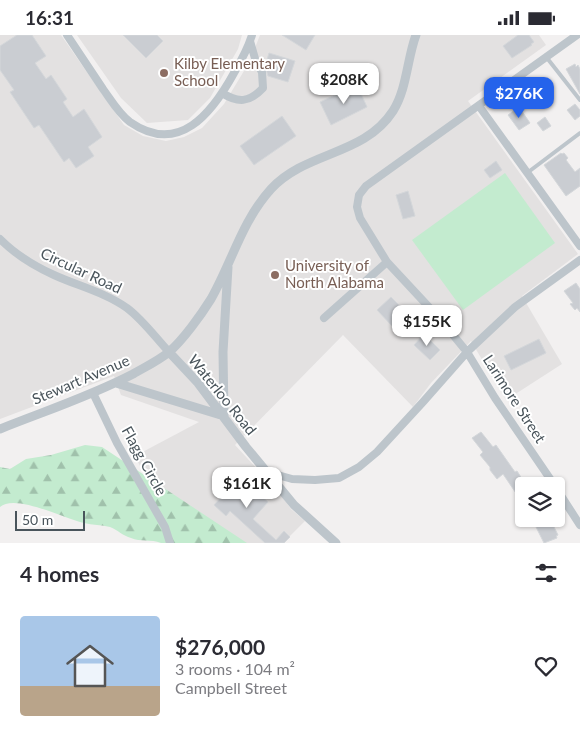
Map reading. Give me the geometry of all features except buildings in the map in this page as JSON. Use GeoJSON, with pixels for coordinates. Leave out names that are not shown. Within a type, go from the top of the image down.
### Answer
{"type":"FeatureCollection","features":[{"type":"Feature","properties":{"kind":"street"},"geometry":{"type":"LineString","coordinates":[[67,35],[114,105],[128,121],[148,132],[171,134],[193,126],[210,111],[222,93],[251,38]]}},
{"type":"Feature","properties":{"kind":"street","name":"Stewart Avenue"},"geometry":{"type":"LineString","coordinates":[[0,429],[116,383],[169,352],[200,316],[212,297],[251,215],[272,188],[290,173],[310,161],[362,141],[380,128],[394,110],[402,89],[416,35]]}},
{"type":"Feature","properties":{"kind":"street"},"geometry":{"type":"LineString","coordinates":[[577,35],[479,106],[580,246]]}},
{"type":"Feature","properties":{"kind":"street"},"geometry":{"type":"LineString","coordinates":[[222,93],[230,98],[243,101],[255,97],[262,88],[262,72],[256,62],[251,38]]}},
{"type":"Feature","properties":{"kind":"street","name":"Larimore Street"},"geometry":{"type":"LineString","coordinates":[[479,106],[366,186],[359,195],[358,207],[360,218],[388,262],[467,351],[495,398],[549,477]]}},
{"type":"Feature","properties":{"kind":"street","name":"Circular Road"},"geometry":{"type":"LineString","coordinates":[[0,239],[24,259],[54,275],[107,297],[127,309],[145,324],[169,352]]}},
{"type":"Feature","properties":{"kind":"street"},"geometry":{"type":"LineString","coordinates":[[267,472],[292,479],[315,480],[339,478],[359,467],[377,452],[467,351],[515,307],[580,260]]}},
{"type":"Feature","properties":{"kind":"street"},"geometry":{"type":"LineString","coordinates":[[324,318],[388,262]]}},
{"type":"Feature","properties":{"kind":"street"},"geometry":{"type":"LineString","coordinates":[[116,383],[224,416],[223,352],[228,264]]}},
{"type":"Feature","properties":{"kind":"street","name":"Waterloo Road"},"geometry":{"type":"LineString","coordinates":[[169,352],[198,383],[294,505],[336,543]]}},
{"type":"Feature","properties":{"kind":"street","name":"Flagg Circle"},"geometry":{"type":"LineString","coordinates":[[93,393],[108,425],[165,527],[170,543]]}},
{"type":"Feature","properties":{"kind":"street","name":"Larimore Street"},"geometry":{"type":"LineString","coordinates":[[565,500],[578,519]]}},
{"type":"Feature","properties":{"kind":"lane"},"geometry":{"type":"LineString","coordinates":[[547,58],[580,100]]}},
{"type":"Feature","properties":{"kind":"lane"},"geometry":{"type":"LineString","coordinates":[[527,173],[580,133]]}},
{"type":"Feature","properties":{"kind":"shaded area","name":"University of North Alabama"},"geometry":{"type":"Polygon","coordinates":[[[0,35],[61,35],[124,125],[143,136],[166,141],[184,137],[202,128],[224,104],[250,61],[260,35],[539,35],[546,45],[468,101],[578,254],[522,296],[562,364],[506,400],[471,341],[431,383],[413,407],[343,335],[235,445],[280,494],[291,509],[305,521],[283,543],[211,543],[153,492],[135,456],[199,422],[121,395],[114,376],[0,419],[0,35]]]}},
{"type":"Feature","properties":{"kind":"shaded area","name":"Kilby Elementary School"},"geometry":{"type":"Polygon","coordinates":[[[77,35],[242,35],[238,49],[210,98],[188,120],[147,123],[121,98],[77,35]]]}},
{"type":"Feature","properties":{"kind":"green space"},"geometry":{"type":"Polygon","coordinates":[[[505,173],[555,243],[463,310],[412,240],[505,173]]]}},
{"type":"Feature","properties":{"kind":"green space"},"geometry":{"type":"Polygon","coordinates":[[[85,445],[102,447],[247,543],[161,543],[138,540],[125,536],[110,527],[76,521],[28,505],[17,503],[0,507],[0,467],[10,469],[26,459],[51,455],[85,445]]]}},
{"type":"Feature","properties":{"kind":"place","name":"Kilby Elementary School"},"geometry":{"type":"Point","coordinates":[164,73]}},
{"type":"Feature","properties":{"kind":"place","name":"University of North Alabama"},"geometry":{"type":"Point","coordinates":[275,275]}}]}
